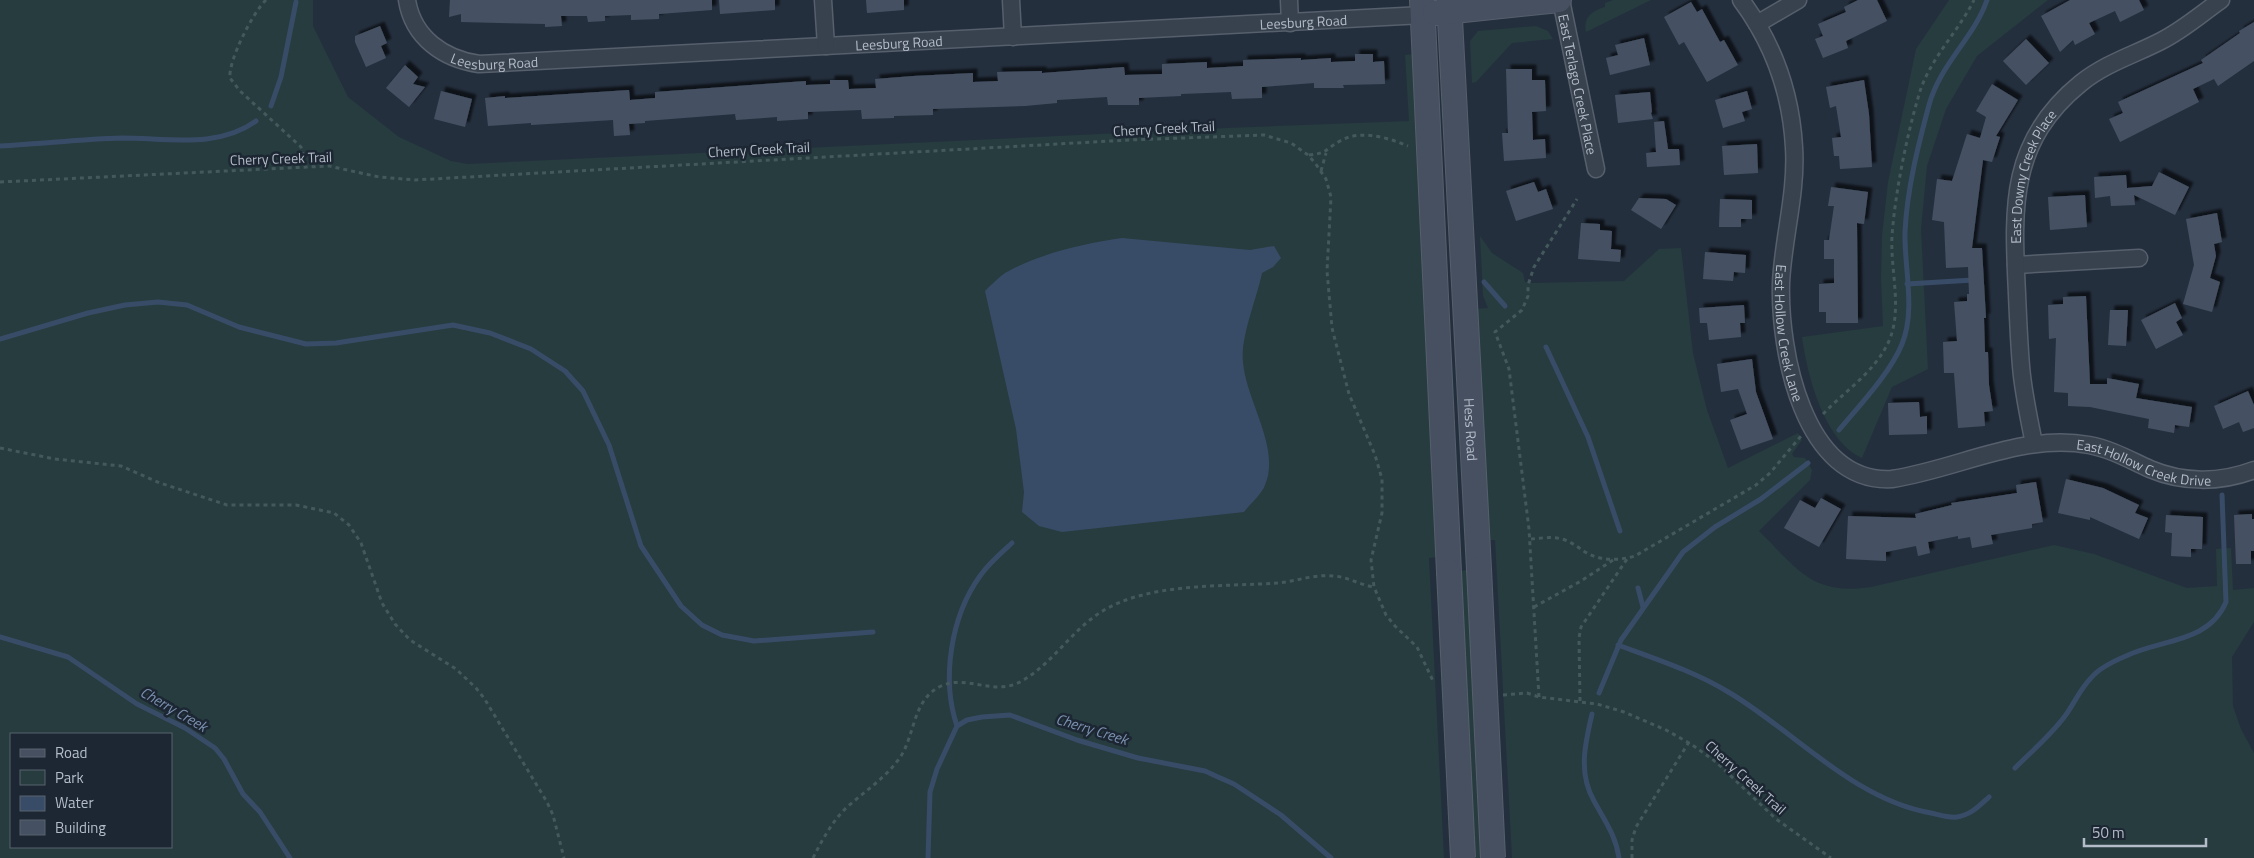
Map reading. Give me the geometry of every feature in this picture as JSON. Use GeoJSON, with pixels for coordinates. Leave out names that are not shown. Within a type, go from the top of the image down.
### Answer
{"type":"FeatureCollection","features":[{"type":"Feature","properties":{"kind":"main road"},"geometry":{"type":"LineString","coordinates":[[1463,858],[1423,8],[1527,5],[1560,0]]}},
{"type":"Feature","properties":{"kind":"main road","name":"Hess Road"},"geometry":{"type":"LineString","coordinates":[[1449,6],[1493,858]]}},
{"type":"Feature","properties":{"kind":"street","name":"Leesburg Road"},"geometry":{"type":"LineString","coordinates":[[407,0],[414,23],[433,46],[449,57],[479,64],[1290,23],[1423,8]]}},
{"type":"Feature","properties":{"kind":"street"},"geometry":{"type":"LineString","coordinates":[[823,0],[826,46]]}},
{"type":"Feature","properties":{"kind":"street"},"geometry":{"type":"LineString","coordinates":[[1011,0],[1013,37]]}},
{"type":"Feature","properties":{"kind":"street"},"geometry":{"type":"LineString","coordinates":[[1289,0],[1290,23]]}},
{"type":"Feature","properties":{"kind":"street","name":"East Terlago Creek Place"},"geometry":{"type":"LineString","coordinates":[[1560,0],[1596,169]]}},
{"type":"Feature","properties":{"kind":"street","name":"East Hollow Creek Lane"},"geometry":{"type":"LineString","coordinates":[[1741,0],[1766,40],[1782,78],[1790,111],[1794,146],[1794,175],[1782,274],[1783,331],[1788,361],[1798,395],[1823,446],[1838,462],[1851,471],[1866,477],[1884,480],[1904,477],[2034,444]]}},
{"type":"Feature","properties":{"kind":"street"},"geometry":{"type":"LineString","coordinates":[[1757,24],[1798,0]]}},
{"type":"Feature","properties":{"kind":"street","name":"East Downy Creek Place"},"geometry":{"type":"LineString","coordinates":[[2034,444],[2020,366],[2014,222],[2018,186],[2033,143],[2049,116],[2068,94],[2098,70],[2163,40],[2221,0]]}},
{"type":"Feature","properties":{"kind":"street"},"geometry":{"type":"LineString","coordinates":[[2016,265],[2139,258]]}},
{"type":"Feature","properties":{"kind":"street","name":"East Hollow Creek Drive"},"geometry":{"type":"LineString","coordinates":[[2034,444],[2065,442],[2097,447],[2116,453],[2158,472],[2184,478],[2219,479],[2254,470]]}},
{"type":"Feature","properties":{"kind":"path"},"geometry":{"type":"LineString","coordinates":[[266,0],[256,10],[233,61],[230,78],[240,91],[301,148],[304,157],[304,167]]}},
{"type":"Feature","properties":{"kind":"path"},"geometry":{"type":"LineString","coordinates":[[1823,414],[1875,364],[1890,339],[1895,313],[1892,260],[1894,213],[1916,104],[1933,62],[1974,0]]}},
{"type":"Feature","properties":{"kind":"path","name":"Cherry Creek Trail"},"geometry":{"type":"LineString","coordinates":[[0,182],[304,167],[338,167],[379,178],[415,180],[855,154],[1252,135],[1282,139],[1308,155],[1321,171],[1331,197],[1327,271],[1332,328],[1349,394],[1375,455],[1382,479],[1382,513],[1371,560],[1374,587],[1386,615],[1417,647],[1436,687]]}},
{"type":"Feature","properties":{"kind":"path"},"geometry":{"type":"LineString","coordinates":[[1321,171],[1326,153],[1339,141],[1354,136],[1384,138],[1408,146]]}},
{"type":"Feature","properties":{"kind":"path"},"geometry":{"type":"LineString","coordinates":[[1308,155],[1326,153]]}},
{"type":"Feature","properties":{"kind":"path"},"geometry":{"type":"LineString","coordinates":[[1538,697],[1530,539],[1509,370],[1495,332],[1522,310],[1528,296],[1534,268],[1577,199]]}},
{"type":"Feature","properties":{"kind":"path"},"geometry":{"type":"LineString","coordinates":[[1530,539],[1556,538],[1570,542],[1590,555],[1614,560],[1627,558],[1643,552],[1756,485],[1770,473],[1801,436]]}},
{"type":"Feature","properties":{"kind":"path"},"geometry":{"type":"LineString","coordinates":[[0,448],[55,459],[121,466],[160,483],[227,505],[296,505],[334,513],[349,525],[361,544],[382,603],[395,624],[410,640],[456,670],[484,698],[547,802],[555,822],[564,858]]}},
{"type":"Feature","properties":{"kind":"path"},"geometry":{"type":"LineString","coordinates":[[1580,701],[1579,638],[1581,627],[1627,558]]}},
{"type":"Feature","properties":{"kind":"path"},"geometry":{"type":"LineString","coordinates":[[1534,607],[1595,573],[1614,560]]}},
{"type":"Feature","properties":{"kind":"path"},"geometry":{"type":"LineString","coordinates":[[813,858],[838,818],[882,780],[900,758],[921,706],[934,691],[942,686],[961,683],[994,688],[1013,686],[1041,668],[1083,625],[1121,602],[1136,598],[1196,587],[1264,584],[1323,576],[1345,578],[1374,587]]}},
{"type":"Feature","properties":{"kind":"path","name":"Cherry Creek Trail"},"geometry":{"type":"LineString","coordinates":[[1499,695],[1527,693],[1538,697],[1580,701],[1624,712],[1689,742],[1725,770],[1781,823],[1830,858]]}},
{"type":"Feature","properties":{"kind":"path"},"geometry":{"type":"LineString","coordinates":[[1632,858],[1632,840],[1636,827],[1689,742]]}},
{"type":"Feature","properties":{"kind":"green space"},"geometry":{"type":"Polygon","coordinates":[[[0,0],[313,0],[313,26],[348,97],[399,137],[451,161],[468,164],[1409,121],[1405,55],[1415,54],[1438,557],[1429,558],[1444,858],[0,858],[0,0]]]}},
{"type":"Feature","properties":{"kind":"green space"},"geometry":{"type":"Polygon","coordinates":[[[1613,0],[1651,0],[1586,32],[1586,22],[1590,15],[1596,10],[1605,7],[1605,3],[1613,0]]]}},
{"type":"Feature","properties":{"kind":"green space"},"geometry":{"type":"Polygon","coordinates":[[[1949,0],[2048,0],[1977,56],[1946,109],[1927,166],[1921,229],[1928,369],[1892,387],[1862,458],[1837,437],[1828,422],[1813,388],[1802,337],[1883,326],[1882,235],[1888,182],[1916,49],[1949,0]]]}},
{"type":"Feature","properties":{"kind":"green space"},"geometry":{"type":"Polygon","coordinates":[[[1536,26],[1548,31],[1553,39],[1512,43],[1476,82],[1472,83],[1470,41],[1478,31],[1536,26]]]}},
{"type":"Feature","properties":{"kind":"green space"},"geometry":{"type":"Polygon","coordinates":[[[1480,236],[1492,253],[1523,273],[1525,282],[1533,283],[1624,281],[1659,249],[1681,248],[1693,353],[1707,410],[1728,468],[1798,433],[1802,440],[1792,454],[1794,457],[1805,458],[1812,470],[1810,480],[1759,531],[1796,568],[1807,577],[1819,583],[1851,589],[1871,587],[2054,545],[2094,554],[2187,588],[2217,586],[2216,549],[2231,548],[2233,590],[2254,588],[2254,622],[2232,657],[2233,706],[2241,729],[2254,753],[2254,858],[1512,858],[1495,540],[1488,540],[1474,309],[1488,308],[1483,296],[1480,236]]]}},
{"type":"Feature","properties":{"kind":"green space"},"geometry":{"type":"Polygon","coordinates":[[[1468,570],[1483,858],[1473,858],[1459,571],[1468,570]]]}},
{"type":"Feature","properties":{"kind":"water"},"geometry":{"type":"Polygon","coordinates":[[[1122,238],[1250,250],[1274,246],[1281,258],[1273,267],[1262,273],[1246,330],[1243,352],[1245,377],[1266,440],[1269,471],[1265,485],[1259,495],[1244,512],[1062,532],[1039,526],[1022,512],[1024,492],[1016,429],[985,291],[1005,273],[1033,260],[1077,246],[1122,238]]]}},
{"type":"Feature","properties":{"kind":"building"},"geometry":{"type":"Polygon","coordinates":[[[450,0],[712,0],[712,10],[659,14],[659,19],[631,20],[631,15],[605,16],[605,21],[588,22],[587,16],[561,16],[562,26],[545,27],[545,24],[461,22],[461,14],[449,17],[450,0]]]}},
{"type":"Feature","properties":{"kind":"building"},"geometry":{"type":"Polygon","coordinates":[[[719,0],[775,0],[775,10],[720,14],[719,0]]]}},
{"type":"Feature","properties":{"kind":"building"},"geometry":{"type":"Polygon","coordinates":[[[866,0],[904,0],[904,10],[867,13],[866,0]]]}},
{"type":"Feature","properties":{"kind":"building"},"geometry":{"type":"Polygon","coordinates":[[[1858,0],[1877,0],[1887,21],[1846,41],[1848,48],[1823,58],[1815,39],[1823,36],[1818,24],[1846,12],[1844,7],[1858,0]]]}},
{"type":"Feature","properties":{"kind":"building"},"geometry":{"type":"Polygon","coordinates":[[[2070,0],[2139,0],[2144,10],[2120,22],[2115,11],[2089,23],[2095,34],[2075,45],[2073,40],[2060,52],[2041,16],[2070,0]]]}},
{"type":"Feature","properties":{"kind":"building"},"geometry":{"type":"Polygon","coordinates":[[[1691,2],[1697,12],[1702,9],[1720,42],[1724,40],[1738,65],[1707,82],[1684,42],[1679,45],[1664,17],[1691,2]]]}},
{"type":"Feature","properties":{"kind":"building"},"geometry":{"type":"Polygon","coordinates":[[[2254,22],[2254,61],[2218,86],[2214,79],[2193,89],[2199,102],[2120,142],[2109,119],[2123,113],[2118,102],[2203,63],[2201,60],[2254,22]]]}},
{"type":"Feature","properties":{"kind":"building"},"geometry":{"type":"Polygon","coordinates":[[[380,26],[387,43],[381,46],[386,58],[366,67],[355,42],[355,36],[380,26]]]}},
{"type":"Feature","properties":{"kind":"building"},"geometry":{"type":"Polygon","coordinates":[[[1644,38],[1650,65],[1610,75],[1606,58],[1618,55],[1615,45],[1644,38]]]}},
{"type":"Feature","properties":{"kind":"building"},"geometry":{"type":"Polygon","coordinates":[[[2026,39],[2049,63],[2026,85],[2003,61],[2026,39]]]}},
{"type":"Feature","properties":{"kind":"building"},"geometry":{"type":"Polygon","coordinates":[[[1355,54],[1373,54],[1373,62],[1384,61],[1385,84],[1343,85],[1344,88],[1314,88],[1314,83],[1262,87],[1262,98],[1232,99],[1231,92],[1181,94],[1181,96],[1139,98],[1139,105],[1108,105],[1107,97],[1057,100],[1057,103],[1025,106],[933,109],[933,115],[894,116],[894,118],[862,119],[861,110],[808,112],[808,119],[777,121],[777,117],[736,120],[735,114],[645,121],[645,123],[629,124],[630,135],[614,136],[613,120],[488,126],[485,98],[629,90],[630,100],[655,98],[655,92],[806,81],[806,85],[830,84],[830,80],[848,80],[849,89],[876,88],[875,79],[973,73],[973,82],[998,81],[997,72],[1042,71],[1042,73],[1124,67],[1125,75],[1162,74],[1162,64],[1207,62],[1207,68],[1243,66],[1243,60],[1331,58],[1331,62],[1355,61],[1355,54]]]}},
{"type":"Feature","properties":{"kind":"building"},"geometry":{"type":"Polygon","coordinates":[[[405,65],[418,77],[413,84],[425,87],[409,107],[386,88],[405,65]]]}},
{"type":"Feature","properties":{"kind":"building"},"geometry":{"type":"Polygon","coordinates":[[[1506,69],[1532,69],[1532,80],[1545,80],[1546,111],[1532,112],[1533,140],[1545,139],[1546,158],[1504,161],[1502,133],[1508,133],[1506,69]]]}},
{"type":"Feature","properties":{"kind":"building"},"geometry":{"type":"Polygon","coordinates":[[[1864,80],[1869,114],[1872,167],[1840,169],[1839,156],[1834,156],[1832,138],[1841,137],[1836,106],[1830,108],[1826,87],[1864,80]]]}},
{"type":"Feature","properties":{"kind":"building"},"geometry":{"type":"Polygon","coordinates":[[[1992,84],[2018,100],[1996,136],[2000,137],[1992,162],[1983,160],[1972,248],[1982,248],[1986,318],[1984,318],[1985,352],[1988,352],[1989,385],[1993,411],[1984,412],[1985,426],[1958,428],[1954,373],[1944,373],[1943,342],[1957,341],[1954,302],[1967,301],[1967,294],[1969,294],[1968,267],[1946,268],[1944,222],[1932,220],[1937,179],[1952,181],[1967,134],[1980,138],[1986,117],[1976,111],[1992,84]]]}},
{"type":"Feature","properties":{"kind":"building"},"geometry":{"type":"Polygon","coordinates":[[[441,91],[472,99],[465,127],[434,119],[441,91]]]}},
{"type":"Feature","properties":{"kind":"building"},"geometry":{"type":"Polygon","coordinates":[[[1747,91],[1752,109],[1742,112],[1745,121],[1723,128],[1715,100],[1747,91]]]}},
{"type":"Feature","properties":{"kind":"building"},"geometry":{"type":"Polygon","coordinates":[[[1650,92],[1653,119],[1618,123],[1615,95],[1650,92]]]}},
{"type":"Feature","properties":{"kind":"building"},"geometry":{"type":"Polygon","coordinates":[[[1664,121],[1668,149],[1679,149],[1680,165],[1647,167],[1646,153],[1656,152],[1654,122],[1664,121]]]}},
{"type":"Feature","properties":{"kind":"building"},"geometry":{"type":"Polygon","coordinates":[[[1757,144],[1758,173],[1724,175],[1722,146],[1757,144]]]}},
{"type":"Feature","properties":{"kind":"building"},"geometry":{"type":"Polygon","coordinates":[[[2159,172],[2189,187],[2175,215],[2134,195],[2135,205],[2111,206],[2110,196],[2095,198],[2094,177],[2126,175],[2127,188],[2152,186],[2159,172]]]}},
{"type":"Feature","properties":{"kind":"building"},"geometry":{"type":"Polygon","coordinates":[[[1534,182],[1538,192],[1546,189],[1553,209],[1516,221],[1506,191],[1534,182]]]}},
{"type":"Feature","properties":{"kind":"building"},"geometry":{"type":"Polygon","coordinates":[[[1831,187],[1868,192],[1864,224],[1857,223],[1858,323],[1826,323],[1826,312],[1819,312],[1819,284],[1834,283],[1834,259],[1824,259],[1824,240],[1829,240],[1834,206],[1828,206],[1831,187]]]}},
{"type":"Feature","properties":{"kind":"building"},"geometry":{"type":"Polygon","coordinates":[[[2085,195],[2087,227],[2050,230],[2048,197],[2085,195]]]}},
{"type":"Feature","properties":{"kind":"building"},"geometry":{"type":"Polygon","coordinates":[[[1639,198],[1666,199],[1676,205],[1661,229],[1631,210],[1639,198]]]}},
{"type":"Feature","properties":{"kind":"building"},"geometry":{"type":"Polygon","coordinates":[[[1720,199],[1752,200],[1752,219],[1741,219],[1741,227],[1719,227],[1720,199]]]}},
{"type":"Feature","properties":{"kind":"building"},"geometry":{"type":"Polygon","coordinates":[[[2217,213],[2222,242],[2214,244],[2216,256],[2210,278],[2220,282],[2212,312],[2183,304],[2194,265],[2186,219],[2217,213]]]}},
{"type":"Feature","properties":{"kind":"building"},"geometry":{"type":"Polygon","coordinates":[[[1581,223],[1600,224],[1600,230],[1612,231],[1611,249],[1621,250],[1620,262],[1578,259],[1581,223]]]}},
{"type":"Feature","properties":{"kind":"building"},"geometry":{"type":"Polygon","coordinates":[[[1705,252],[1746,255],[1745,273],[1734,272],[1733,281],[1703,279],[1705,252]]]}},
{"type":"Feature","properties":{"kind":"building"},"geometry":{"type":"Polygon","coordinates":[[[2086,296],[2090,384],[2107,384],[2107,378],[2139,384],[2136,398],[2192,407],[2189,427],[2175,425],[2174,433],[2148,428],[2149,419],[2090,407],[2068,406],[2068,393],[2054,392],[2056,338],[2049,339],[2048,305],[2063,304],[2063,297],[2086,296]]]}},
{"type":"Feature","properties":{"kind":"building"},"geometry":{"type":"Polygon","coordinates":[[[2175,303],[2182,318],[2176,322],[2183,335],[2156,349],[2141,320],[2175,303]]]}},
{"type":"Feature","properties":{"kind":"building"},"geometry":{"type":"Polygon","coordinates":[[[1744,305],[1745,323],[1740,323],[1741,337],[1709,340],[1707,323],[1700,323],[1699,308],[1744,305]]]}},
{"type":"Feature","properties":{"kind":"building"},"geometry":{"type":"Polygon","coordinates":[[[2110,310],[2128,310],[2126,346],[2108,345],[2110,310]]]}},
{"type":"Feature","properties":{"kind":"building"},"geometry":{"type":"Polygon","coordinates":[[[1752,359],[1756,392],[1773,439],[1741,450],[1730,420],[1747,414],[1738,389],[1721,392],[1717,364],[1752,359]]]}},
{"type":"Feature","properties":{"kind":"building"},"geometry":{"type":"Polygon","coordinates":[[[2248,391],[2254,405],[2254,428],[2243,432],[2239,422],[2223,429],[2214,406],[2248,391]]]}},
{"type":"Feature","properties":{"kind":"building"},"geometry":{"type":"Polygon","coordinates":[[[1919,402],[1920,417],[1927,416],[1927,434],[1889,435],[1888,403],[1919,402]]]}},
{"type":"Feature","properties":{"kind":"building"},"geometry":{"type":"Polygon","coordinates":[[[2066,479],[2103,488],[2139,505],[2135,513],[2148,518],[2139,539],[2090,517],[2090,520],[2058,513],[2066,479]]]}},
{"type":"Feature","properties":{"kind":"building"},"geometry":{"type":"Polygon","coordinates":[[[2036,482],[2043,522],[2032,524],[2032,528],[1991,535],[1993,544],[1972,548],[1970,537],[1958,539],[1958,536],[1928,542],[1930,553],[1918,556],[1916,546],[1886,552],[1886,561],[1846,559],[1848,516],[1916,518],[1915,514],[1952,505],[1951,503],[2017,493],[2016,485],[2036,482]]]}},
{"type":"Feature","properties":{"kind":"building"},"geometry":{"type":"Polygon","coordinates":[[[1821,498],[1841,509],[1819,547],[1784,528],[1800,500],[1815,508],[1821,498]]]}},
{"type":"Feature","properties":{"kind":"building"},"geometry":{"type":"Polygon","coordinates":[[[2252,514],[2252,519],[2254,519],[2254,551],[2251,551],[2251,564],[2236,564],[2234,515],[2252,514]]]}},
{"type":"Feature","properties":{"kind":"building"},"geometry":{"type":"Polygon","coordinates":[[[2166,515],[2203,517],[2202,549],[2191,549],[2191,557],[2171,556],[2172,533],[2165,532],[2166,515]]]}},
{"type":"Feature","properties":{"kind":"waterway"},"geometry":{"type":"LineString","coordinates":[[1839,430],[1883,377],[1902,344],[1906,331],[1909,303],[1905,245],[1906,216],[1921,136],[1934,90],[1974,27],[1987,0]]}},
{"type":"Feature","properties":{"kind":"waterway"},"geometry":{"type":"LineString","coordinates":[[271,106],[281,77],[296,2]]}},
{"type":"Feature","properties":{"kind":"waterway"},"geometry":{"type":"LineString","coordinates":[[0,146],[92,139],[209,139],[241,130],[256,121]]}},
{"type":"Feature","properties":{"kind":"waterway"},"geometry":{"type":"LineString","coordinates":[[1907,284],[1973,280]]}},
{"type":"Feature","properties":{"kind":"waterway"},"geometry":{"type":"LineString","coordinates":[[1484,282],[1505,306]]}},
{"type":"Feature","properties":{"kind":"waterway"},"geometry":{"type":"LineString","coordinates":[[0,339],[88,313],[125,305],[158,302],[187,305],[239,327],[306,344],[336,343],[453,325],[490,333],[531,349],[565,371],[583,391],[609,445],[641,546],[681,606],[702,625],[722,635],[754,641],[873,632]]}},
{"type":"Feature","properties":{"kind":"waterway"},"geometry":{"type":"LineString","coordinates":[[1546,347],[1588,437],[1620,531]]}},
{"type":"Feature","properties":{"kind":"waterway"},"geometry":{"type":"LineString","coordinates":[[1599,693],[1621,640],[1683,552],[1715,527],[1761,499],[1808,463]]}},
{"type":"Feature","properties":{"kind":"waterway"},"geometry":{"type":"LineString","coordinates":[[2015,768],[2060,723],[2094,674],[2140,650],[2196,633],[2218,615],[2226,602],[2222,495]]}},
{"type":"Feature","properties":{"kind":"waterway"},"geometry":{"type":"LineString","coordinates":[[957,726],[952,708],[950,688],[952,648],[956,629],[970,592],[980,576],[991,562],[1012,543]]}},
{"type":"Feature","properties":{"kind":"waterway"},"geometry":{"type":"LineString","coordinates":[[1638,588],[1643,607]]}},
{"type":"Feature","properties":{"kind":"waterway","name":"Cherry Creek"},"geometry":{"type":"LineString","coordinates":[[0,637],[68,657],[137,704],[185,728],[215,748],[224,759],[243,794],[260,812],[290,858]]}},
{"type":"Feature","properties":{"kind":"waterway"},"geometry":{"type":"LineString","coordinates":[[1618,645],[1675,666],[1717,685],[1754,709],[1851,780],[1903,806],[1944,816],[1957,817],[1971,812],[1989,797]]}},
{"type":"Feature","properties":{"kind":"waterway"},"geometry":{"type":"LineString","coordinates":[[1592,714],[1585,747],[1584,769],[1586,780],[1594,801],[1613,836],[1619,858]]}},
{"type":"Feature","properties":{"kind":"waterway","name":"Cherry Creek"},"geometry":{"type":"LineString","coordinates":[[928,858],[930,792],[937,769],[957,726],[967,720],[1010,715],[1077,740],[1138,758],[1205,771],[1234,784],[1281,815],[1331,858]]}}]}
